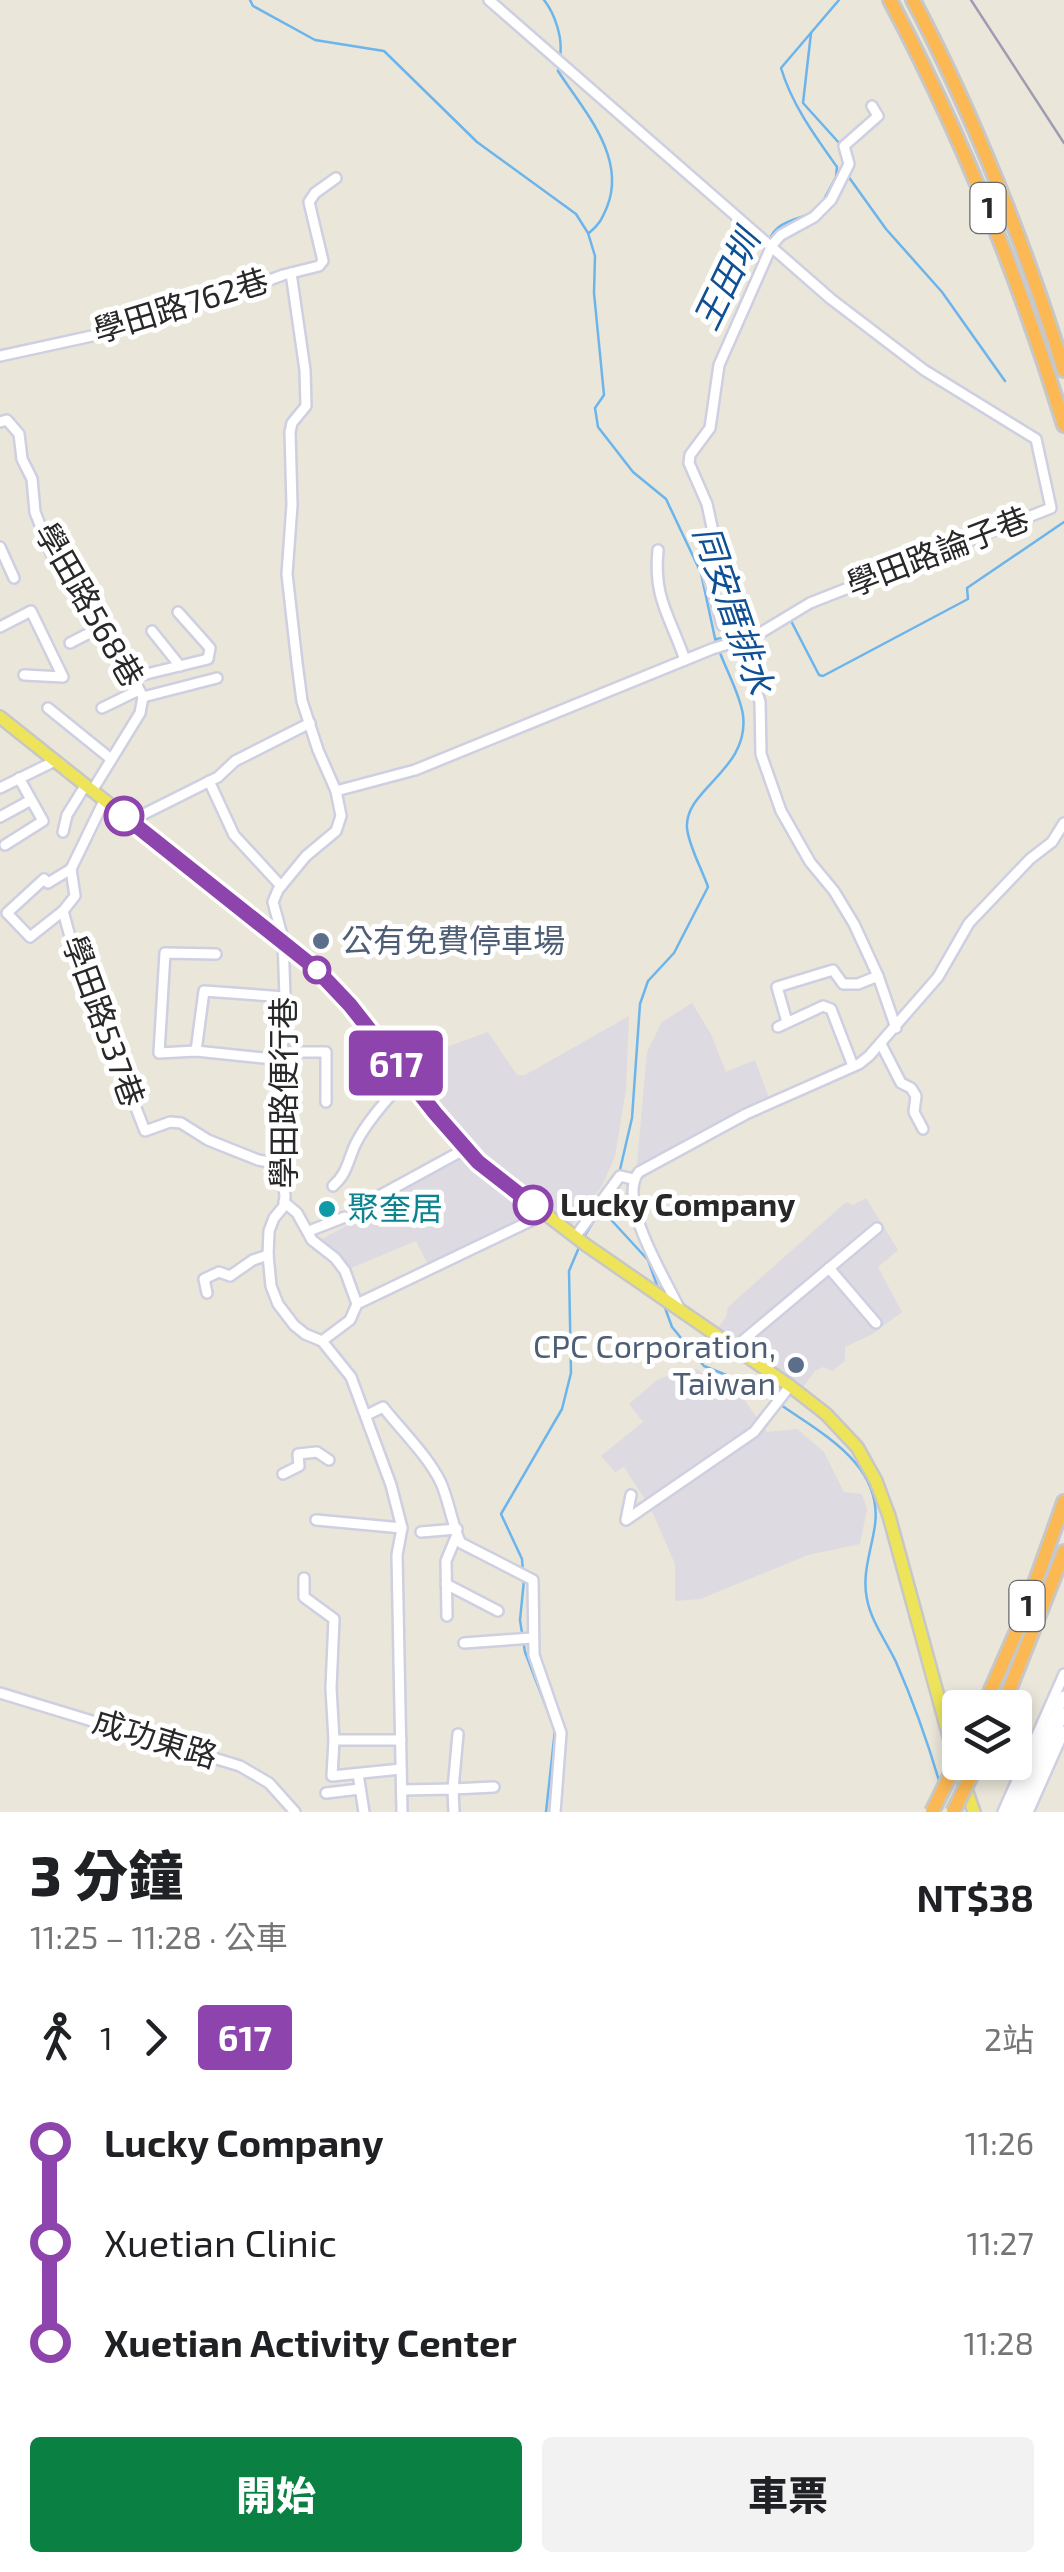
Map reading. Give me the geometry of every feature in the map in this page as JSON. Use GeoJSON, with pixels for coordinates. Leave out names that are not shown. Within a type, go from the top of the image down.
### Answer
{"type":"FeatureCollection","features":[{"type":"Feature","properties":{"kind":"highway","name":"1"},"geometry":{"type":"LineString","coordinates":[[890,0],[945,108],[982,194],[1021,294],[1064,425]]}},
{"type":"Feature","properties":{"kind":"highway","name":"1"},"geometry":{"type":"LineString","coordinates":[[912,0],[990,170],[1064,370]]}},
{"type":"Feature","properties":{"kind":"highway","name":"1"},"geometry":{"type":"LineString","coordinates":[[992,1690],[1024,1616],[1064,1502]]}},
{"type":"Feature","properties":{"kind":"highway","name":"1"},"geometry":{"type":"LineString","coordinates":[[1009,1690],[1064,1552]]}},
{"type":"Feature","properties":{"kind":"highway"},"geometry":{"type":"LineString","coordinates":[[932,1812],[948,1780]]}},
{"type":"Feature","properties":{"kind":"highway"},"geometry":{"type":"LineString","coordinates":[[953,1812],[969,1780]]}},
{"type":"Feature","properties":{"kind":"main road"},"geometry":{"type":"LineString","coordinates":[[0,717],[283,939],[350,1005],[478,1162],[575,1237],[826,1414],[850,1438],[876,1482],[889,1516],[954,1755],[974,1812]]}},
{"type":"Feature","properties":{"kind":"street","name":"學田路論子巷"},"geometry":{"type":"LineString","coordinates":[[336,791],[415,770],[685,660],[758,635],[810,602],[1051,508],[1036,439],[924,370],[831,299],[489,0]]}},
{"type":"Feature","properties":{"kind":"street"},"geometry":{"type":"LineString","coordinates":[[872,106],[878,116],[844,146],[849,164],[831,200],[814,217],[781,235],[772,245],[719,365],[710,428],[690,455],[689,463],[703,490],[712,527],[708,574],[716,610],[722,625],[738,632],[760,702],[761,754],[781,811],[810,862],[854,924],[896,1028]]}},
{"type":"Feature","properties":{"kind":"street","name":"學田路762巷"},"geometry":{"type":"LineString","coordinates":[[0,356],[101,334],[182,299],[232,294],[313,269],[323,261],[309,202],[315,192],[336,178]]}},
{"type":"Feature","properties":{"kind":"street"},"geometry":{"type":"LineString","coordinates":[[283,939],[273,902],[306,856],[336,832],[341,816],[336,791],[302,701],[287,574],[292,505],[290,432],[292,422],[306,406],[305,370],[291,273]]}},
{"type":"Feature","properties":{"kind":"street","name":"學田路568巷"},"geometry":{"type":"LineString","coordinates":[[0,422],[7,420],[19,434],[22,459],[32,479],[35,512],[52,553],[58,554],[106,625],[141,693],[140,713],[111,759],[67,815],[64,832]]}},
{"type":"Feature","properties":{"kind":"street"},"geometry":{"type":"LineString","coordinates":[[0,547],[14,578]]}},
{"type":"Feature","properties":{"kind":"street"},"geometry":{"type":"LineString","coordinates":[[658,550],[655,578],[660,601],[685,660]]}},
{"type":"Feature","properties":{"kind":"street"},"geometry":{"type":"LineString","coordinates":[[0,627],[31,610],[63,678],[24,675]]}},
{"type":"Feature","properties":{"kind":"street"},"geometry":{"type":"LineString","coordinates":[[134,678],[208,659],[210,648],[178,612]]}},
{"type":"Feature","properties":{"kind":"street"},"geometry":{"type":"LineString","coordinates":[[70,644],[106,625]]}},
{"type":"Feature","properties":{"kind":"street"},"geometry":{"type":"LineString","coordinates":[[152,631],[180,666]]}},
{"type":"Feature","properties":{"kind":"street"},"geometry":{"type":"LineString","coordinates":[[102,708],[141,693],[217,678]]}},
{"type":"Feature","properties":{"kind":"street"},"geometry":{"type":"LineString","coordinates":[[48,708],[111,759]]}},
{"type":"Feature","properties":{"kind":"street"},"geometry":{"type":"LineString","coordinates":[[133,824],[144,814],[310,723]]}},
{"type":"Feature","properties":{"kind":"street"},"geometry":{"type":"LineString","coordinates":[[0,735],[13,728]]}},
{"type":"Feature","properties":{"kind":"street"},"geometry":{"type":"LineString","coordinates":[[0,788],[56,762]]}},
{"type":"Feature","properties":{"kind":"street"},"geometry":{"type":"LineString","coordinates":[[5,845],[43,821],[19,778]]}},
{"type":"Feature","properties":{"kind":"street"},"geometry":{"type":"LineString","coordinates":[[210,781],[234,835],[281,886]]}},
{"type":"Feature","properties":{"kind":"street"},"geometry":{"type":"LineString","coordinates":[[0,817],[31,800]]}},
{"type":"Feature","properties":{"kind":"street","name":"學田路537巷"},"geometry":{"type":"LineString","coordinates":[[70,869],[75,896],[63,912],[30,937],[7,913],[44,879],[48,883],[70,869],[104,801]]}},
{"type":"Feature","properties":{"kind":"street"},"geometry":{"type":"LineString","coordinates":[[680,1310],[632,1206],[633,1179],[639,1172],[746,1114],[853,1066],[881,1044],[938,977],[969,922],[1030,859],[1052,842],[1064,823]]}},
{"type":"Feature","properties":{"kind":"street","name":"學田路537巷"},"geometry":{"type":"LineString","coordinates":[[63,912],[145,1131],[181,1122],[208,1140],[258,1160],[280,1164]]}},
{"type":"Feature","properties":{"kind":"street","name":"學田路便行巷"},"geometry":{"type":"LineString","coordinates":[[283,939],[285,997],[278,1139],[284,1202],[269,1231],[271,1286],[278,1304],[294,1324],[322,1341],[351,1377],[402,1528],[396,1556],[402,1812]]}},
{"type":"Feature","properties":{"kind":"street"},"geometry":{"type":"LineString","coordinates":[[216,954],[164,953],[159,1053],[283,1056],[326,1052],[326,1102]]}},
{"type":"Feature","properties":{"kind":"street"},"geometry":{"type":"LineString","coordinates":[[853,1066],[831,1009],[823,1006],[782,1025],[777,987],[833,970],[843,984],[858,984],[878,976]]}},
{"type":"Feature","properties":{"kind":"street"},"geometry":{"type":"LineString","coordinates":[[196,1052],[204,992],[285,997]]}},
{"type":"Feature","properties":{"kind":"street"},"geometry":{"type":"LineString","coordinates":[[881,1044],[900,1083],[916,1096],[914,1112],[923,1129]]}},
{"type":"Feature","properties":{"kind":"street"},"geometry":{"type":"LineString","coordinates":[[334,1186],[344,1176],[355,1144],[406,1076]]}},
{"type":"Feature","properties":{"kind":"street"},"geometry":{"type":"LineString","coordinates":[[370,1201],[467,1148]]}},
{"type":"Feature","properties":{"kind":"street"},"geometry":{"type":"LineString","coordinates":[[575,1237],[620,1176],[633,1179]]}},
{"type":"Feature","properties":{"kind":"street"},"geometry":{"type":"LineString","coordinates":[[284,1202],[297,1213],[312,1240],[345,1271],[357,1304]]}},
{"type":"Feature","properties":{"kind":"street"},"geometry":{"type":"LineString","coordinates":[[322,1341],[350,1320],[357,1304],[545,1214]]}},
{"type":"Feature","properties":{"kind":"street"},"geometry":{"type":"LineString","coordinates":[[308,1231],[344,1218]]}},
{"type":"Feature","properties":{"kind":"street"},"geometry":{"type":"LineString","coordinates":[[734,1348],[877,1228]]}},
{"type":"Feature","properties":{"kind":"street"},"geometry":{"type":"LineString","coordinates":[[207,1293],[204,1279],[219,1272],[230,1276],[268,1255]]}},
{"type":"Feature","properties":{"kind":"street"},"geometry":{"type":"LineString","coordinates":[[829,1268],[876,1323]]}},
{"type":"Feature","properties":{"kind":"street"},"geometry":{"type":"LineString","coordinates":[[632,1495],[626,1520],[754,1432],[788,1390]]}},
{"type":"Feature","properties":{"kind":"street"},"geometry":{"type":"LineString","coordinates":[[367,1415],[383,1407],[436,1472],[461,1543],[533,1580],[534,1655],[561,1733],[555,1812]]}},
{"type":"Feature","properties":{"kind":"street"},"geometry":{"type":"LineString","coordinates":[[283,1474],[300,1466],[298,1454],[317,1452],[329,1460]]}},
{"type":"Feature","properties":{"kind":"street"},"geometry":{"type":"LineString","coordinates":[[316,1520],[402,1528]]}},
{"type":"Feature","properties":{"kind":"street"},"geometry":{"type":"LineString","coordinates":[[421,1532],[457,1533]]}},
{"type":"Feature","properties":{"kind":"street"},"geometry":{"type":"LineString","coordinates":[[447,1616],[446,1560],[457,1533]]}},
{"type":"Feature","properties":{"kind":"street"},"geometry":{"type":"LineString","coordinates":[[304,1578],[304,1597],[334,1618],[332,1776],[401,1769]]}},
{"type":"Feature","properties":{"kind":"street"},"geometry":{"type":"LineString","coordinates":[[446,1584],[498,1611]]}},
{"type":"Feature","properties":{"kind":"street"},"geometry":{"type":"LineString","coordinates":[[464,1643],[532,1638]]}},
{"type":"Feature","properties":{"kind":"street"},"geometry":{"type":"LineString","coordinates":[[1003,1812],[1064,1674]]}},
{"type":"Feature","properties":{"kind":"street","name":"成功東路"},"geometry":{"type":"LineString","coordinates":[[0,1693],[240,1766],[269,1784],[295,1812]]}},
{"type":"Feature","properties":{"kind":"street"},"geometry":{"type":"LineString","coordinates":[[1020,1812],[1064,1696]]}},
{"type":"Feature","properties":{"kind":"street"},"geometry":{"type":"LineString","coordinates":[[1012,1812],[1064,1713]]}},
{"type":"Feature","properties":{"kind":"street"},"geometry":{"type":"LineString","coordinates":[[1028,1812],[1064,1731]]}},
{"type":"Feature","properties":{"kind":"street"},"geometry":{"type":"LineString","coordinates":[[454,1812],[458,1734]]}},
{"type":"Feature","properties":{"kind":"street"},"geometry":{"type":"LineString","coordinates":[[334,1740],[401,1740]]}},
{"type":"Feature","properties":{"kind":"street"},"geometry":{"type":"LineString","coordinates":[[358,1774],[364,1812]]}},
{"type":"Feature","properties":{"kind":"street"},"geometry":{"type":"LineString","coordinates":[[402,1790],[494,1787]]}},
{"type":"Feature","properties":{"kind":"street"},"geometry":{"type":"LineString","coordinates":[[326,1793],[360,1789]]}},
{"type":"Feature","properties":{"kind":"shaded area"},"geometry":{"type":"Polygon","coordinates":[[[692,1003],[711,1034],[726,1072],[755,1060],[770,1101],[641,1166],[637,1164],[647,1052],[662,1022],[692,1003]]]}},
{"type":"Feature","properties":{"kind":"shaded area"},"geometry":{"type":"Polygon","coordinates":[[[629,1016],[626,1089],[615,1156],[602,1186],[571,1226],[507,1184],[410,1077],[402,1063],[488,1032],[517,1075],[525,1075],[629,1016]]]}},
{"type":"Feature","properties":{"kind":"shaded area"},"geometry":{"type":"Polygon","coordinates":[[[460,1155],[529,1215],[427,1263],[416,1241],[344,1271],[314,1243],[350,1224],[346,1214],[460,1155]]]}},
{"type":"Feature","properties":{"kind":"shaded area"},"geometry":{"type":"Polygon","coordinates":[[[866,1198],[898,1250],[878,1267],[902,1312],[871,1335],[845,1347],[845,1361],[832,1371],[823,1367],[815,1371],[802,1389],[721,1334],[718,1328],[728,1307],[846,1202],[853,1205],[866,1198]]]}},
{"type":"Feature","properties":{"kind":"shaded area"},"geometry":{"type":"Polygon","coordinates":[[[697,1369],[716,1385],[744,1399],[767,1432],[797,1429],[824,1452],[844,1492],[862,1494],[867,1509],[860,1544],[808,1555],[700,1599],[675,1601],[675,1564],[651,1509],[624,1467],[615,1472],[601,1456],[643,1422],[629,1404],[656,1381],[675,1372],[697,1369]]]}},
{"type":"Feature","properties":{"kind":"waterway","name":"同安厝排水"},"geometry":{"type":"LineString","coordinates":[[250,0],[253,6],[315,40],[384,51],[477,142],[576,214],[588,233],[595,256],[594,293],[604,395],[595,408],[598,427],[633,472],[666,499],[701,573],[716,643]]}},
{"type":"Feature","properties":{"kind":"waterway"},"geometry":{"type":"LineString","coordinates":[[544,0],[557,26],[560,56]]}},
{"type":"Feature","properties":{"kind":"waterway","name":"王田圳"},"geometry":{"type":"LineString","coordinates":[[822,203],[837,167],[798,107],[781,68],[839,0]]}},
{"type":"Feature","properties":{"kind":"waterway"},"geometry":{"type":"LineString","coordinates":[[811,33],[803,103],[840,144]]}},
{"type":"Feature","properties":{"kind":"waterway"},"geometry":{"type":"LineString","coordinates":[[559,64],[558,71],[600,135],[611,170],[607,207],[589,233]]}},
{"type":"Feature","properties":{"kind":"waterway"},"geometry":{"type":"LineString","coordinates":[[848,176],[886,229],[942,292],[1005,381]]}},
{"type":"Feature","properties":{"kind":"waterway","name":"王田圳"},"geometry":{"type":"LineString","coordinates":[[765,251],[777,229],[813,213]]}},
{"type":"Feature","properties":{"kind":"waterway","name":"王田圳"},"geometry":{"type":"LineString","coordinates":[[713,380],[723,343],[739,309]]}},
{"type":"Feature","properties":{"kind":"waterway","name":"王田圳"},"geometry":{"type":"LineString","coordinates":[[700,498],[707,524]]}},
{"type":"Feature","properties":{"kind":"waterway"},"geometry":{"type":"LineString","coordinates":[[789,617],[823,676],[968,599],[967,588],[1064,522]]}},
{"type":"Feature","properties":{"kind":"waterway","name":"王田圳"},"geometry":{"type":"LineString","coordinates":[[701,573],[707,537]]}},
{"type":"Feature","properties":{"kind":"waterway"},"geometry":{"type":"LineString","coordinates":[[716,639],[738,636]]}},
{"type":"Feature","properties":{"kind":"waterway","name":"同安厝排水"},"geometry":{"type":"LineString","coordinates":[[619,1174],[632,1118],[640,1004],[648,981],[674,953],[708,887],[688,835],[689,814],[728,765],[742,734],[741,707],[719,650]]}},
{"type":"Feature","properties":{"kind":"waterway","name":"同安厝排水"},"geometry":{"type":"LineString","coordinates":[[583,1238],[616,1186]]}},
{"type":"Feature","properties":{"kind":"waterway","name":"同安厝排水"},"geometry":{"type":"LineString","coordinates":[[603,1211],[648,1260],[658,1288]]}},
{"type":"Feature","properties":{"kind":"waterway","name":"王田圳"},"geometry":{"type":"LineString","coordinates":[[523,1572],[522,1559],[501,1514],[562,1409],[571,1373],[569,1271],[580,1245]]}},
{"type":"Feature","properties":{"kind":"waterway","name":"同安厝排水"},"geometry":{"type":"LineString","coordinates":[[664,1305],[672,1327],[704,1366],[774,1400]]}},
{"type":"Feature","properties":{"kind":"waterway","name":"同安厝排水"},"geometry":{"type":"LineString","coordinates":[[781,1405],[849,1455],[871,1489],[876,1508],[866,1573],[867,1599],[908,1692],[940,1784]]}},
{"type":"Feature","properties":{"kind":"waterway","name":"王田圳"},"geometry":{"type":"LineString","coordinates":[[524,1580],[520,1620],[525,1652],[555,1730],[546,1812]]}},
{"type":"Feature","properties":{"kind":"railway"},"geometry":{"type":"LineString","coordinates":[[971,0],[1064,143]]}},
{"type":"Feature","properties":{"kind":"bus line","name":"617"},"geometry":{"type":"LineString","coordinates":[[124,816],[315,968],[478,1162],[533,1205]]}},
{"type":"Feature","properties":{"kind":"place","name":"公有免費停車場"},"geometry":{"type":"Point","coordinates":[321,941]}},
{"type":"Feature","properties":{"kind":"place","name":"Lucky Company"},"geometry":{"type":"Point","coordinates":[533,1205]}},
{"type":"Feature","properties":{"kind":"place","name":"聚奎居"},"geometry":{"type":"Point","coordinates":[327,1209]}},
{"type":"Feature","properties":{"kind":"place","name":"CPC Corporation, Taiwan"},"geometry":{"type":"Point","coordinates":[796,1365]}}]}
